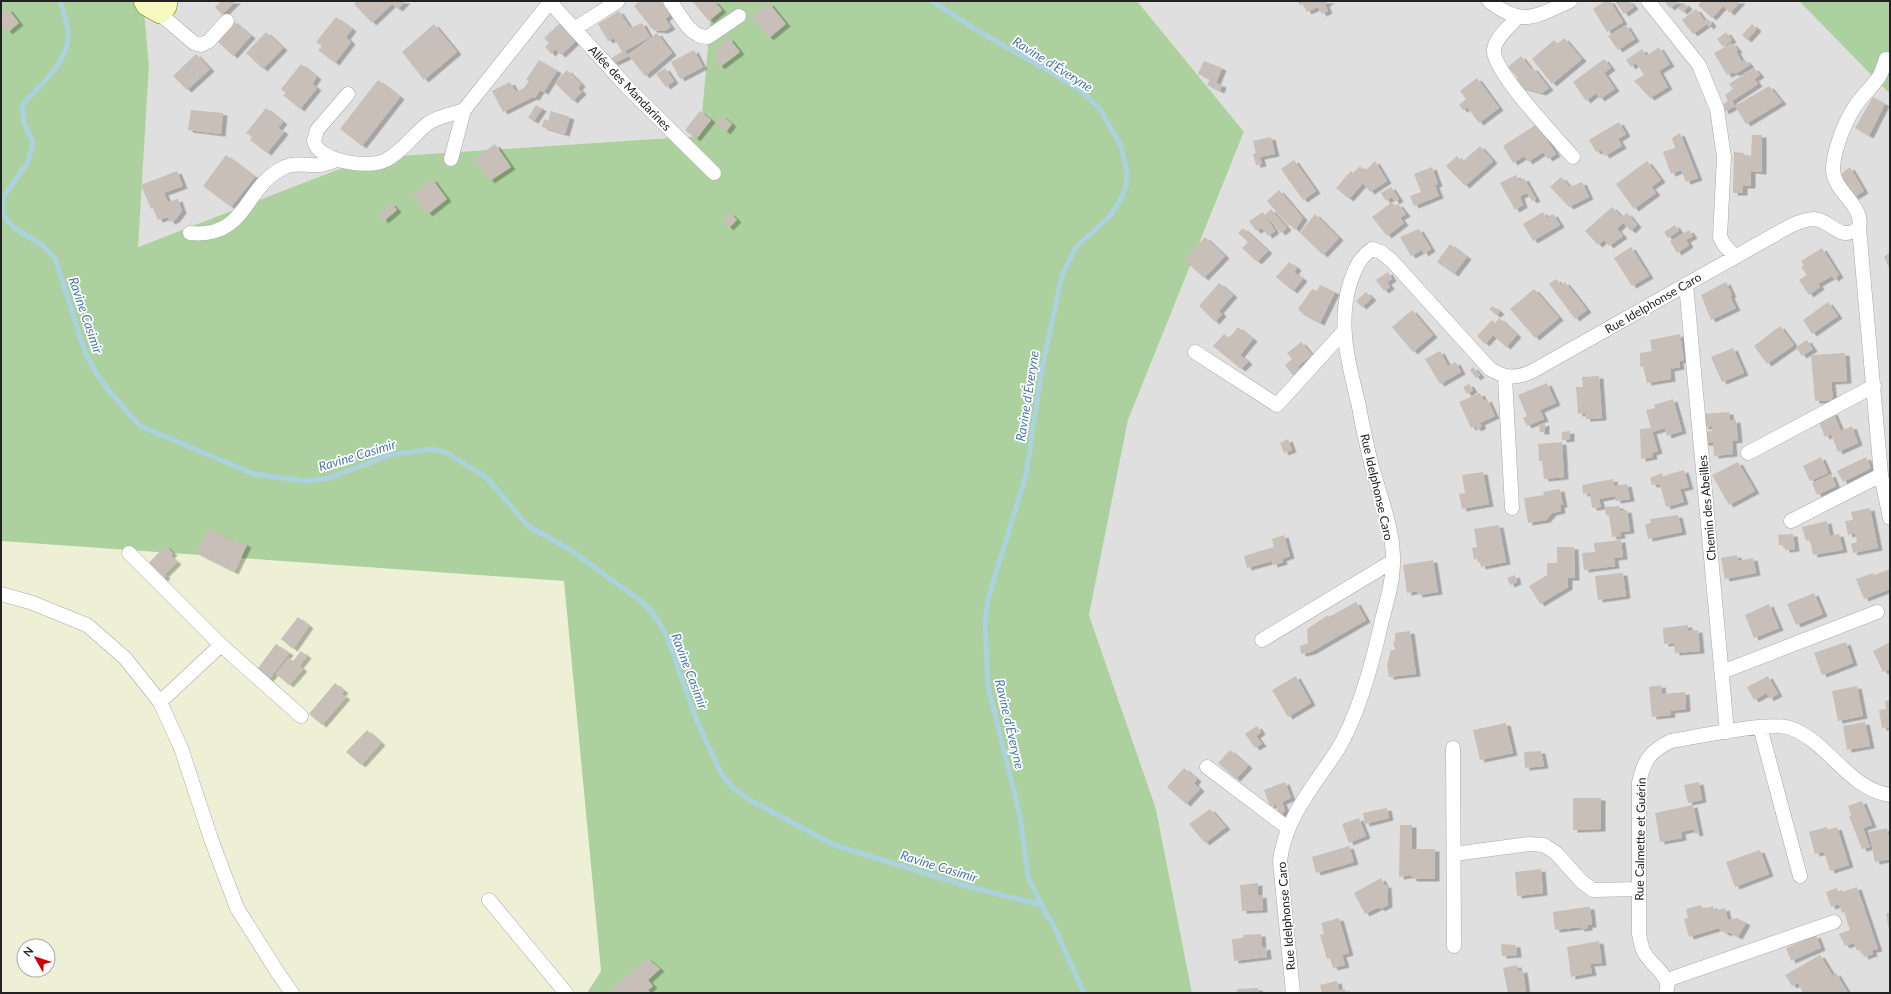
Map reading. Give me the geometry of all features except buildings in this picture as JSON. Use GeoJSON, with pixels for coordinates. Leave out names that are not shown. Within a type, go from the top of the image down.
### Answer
{"type":"FeatureCollection","features":[{"type":"Feature","properties":{"kind":"main road"},"geometry":{"type":"LineString","coordinates":[[143,1],[146,6],[164,8]]}},
{"type":"Feature","properties":{"kind":"street"},"geometry":{"type":"LineString","coordinates":[[574,29],[618,1]]}},
{"type":"Feature","properties":{"kind":"street"},"geometry":{"type":"LineString","coordinates":[[670,1],[693,32],[702,37],[708,37],[739,16]]}},
{"type":"Feature","properties":{"kind":"street"},"geometry":{"type":"LineString","coordinates":[[1489,1],[1503,12],[1517,18],[1539,15],[1570,1]]}},
{"type":"Feature","properties":{"kind":"street"},"geometry":{"type":"LineString","coordinates":[[1648,1],[1699,65],[1717,109],[1724,157],[1720,237],[1725,246],[1736,256]]}},
{"type":"Feature","properties":{"kind":"street"},"geometry":{"type":"LineString","coordinates":[[451,159],[464,110],[549,2]]}},
{"type":"Feature","properties":{"kind":"street","name":"Allée des Mandarines"},"geometry":{"type":"LineString","coordinates":[[549,2],[629,90],[714,173]]}},
{"type":"Feature","properties":{"kind":"street"},"geometry":{"type":"LineString","coordinates":[[164,8],[194,43],[201,45],[209,41],[227,21]]}},
{"type":"Feature","properties":{"kind":"street"},"geometry":{"type":"LineString","coordinates":[[1517,18],[1498,40],[1494,49],[1496,60],[1506,79],[1573,157]]}},
{"type":"Feature","properties":{"kind":"street"},"geometry":{"type":"LineString","coordinates":[[1890,60],[1886,59],[1880,75],[1855,106],[1840,139],[1834,160],[1833,171],[1837,182],[1860,218],[1859,228],[1874,386],[1884,435],[1881,475],[1890,518]]}},
{"type":"Feature","properties":{"kind":"street"},"geometry":{"type":"LineString","coordinates":[[336,160],[317,149],[314,140],[317,130],[348,94]]}},
{"type":"Feature","properties":{"kind":"street"},"geometry":{"type":"LineString","coordinates":[[190,233],[203,234],[230,226],[270,176],[286,166],[299,164],[320,165],[336,160],[374,164],[381,162],[399,152],[429,123],[438,118],[464,110]]}},
{"type":"Feature","properties":{"kind":"street","name":"Rue Idelphonse Caro"},"geometry":{"type":"LineString","coordinates":[[1292,993],[1280,861],[1282,844],[1288,828],[1306,796],[1338,748],[1356,709],[1372,666],[1387,599],[1393,561],[1388,521],[1368,448],[1346,352],[1344,331],[1345,296],[1356,266],[1364,254],[1372,249],[1381,252],[1392,261],[1477,356],[1490,369],[1505,377],[1519,376],[1531,372],[1736,256],[1802,221],[1814,219],[1824,222],[1838,232],[1844,233],[1850,233],[1859,228]]}},
{"type":"Feature","properties":{"kind":"street","name":"Chemin des Abeilles"},"geometry":{"type":"LineString","coordinates":[[1686,284],[1727,732]]}},
{"type":"Feature","properties":{"kind":"street"},"geometry":{"type":"LineString","coordinates":[[1195,352],[1277,405],[1344,331]]}},
{"type":"Feature","properties":{"kind":"street"},"geometry":{"type":"LineString","coordinates":[[1505,377],[1512,508]]}},
{"type":"Feature","properties":{"kind":"street"},"geometry":{"type":"LineString","coordinates":[[1748,453],[1874,386]]}},
{"type":"Feature","properties":{"kind":"street"},"geometry":{"type":"LineString","coordinates":[[1791,521],[1881,475]]}},
{"type":"Feature","properties":{"kind":"street"},"geometry":{"type":"LineString","coordinates":[[129,553],[221,645],[301,716]]}},
{"type":"Feature","properties":{"kind":"street"},"geometry":{"type":"LineString","coordinates":[[1262,640],[1393,561]]}},
{"type":"Feature","properties":{"kind":"street"},"geometry":{"type":"LineString","coordinates":[[1,594],[30,602],[87,625],[125,658],[160,702],[181,748],[211,839],[237,908],[292,993]]}},
{"type":"Feature","properties":{"kind":"street"},"geometry":{"type":"LineString","coordinates":[[1722,672],[1877,612]]}},
{"type":"Feature","properties":{"kind":"street"},"geometry":{"type":"LineString","coordinates":[[160,702],[221,645]]}},
{"type":"Feature","properties":{"kind":"street"},"geometry":{"type":"LineString","coordinates":[[1760,727],[1800,876]]}},
{"type":"Feature","properties":{"kind":"street","name":"Rue Calmette et Guérin"},"geometry":{"type":"LineString","coordinates":[[1667,986],[1643,950],[1639,934],[1639,784],[1642,768],[1648,756],[1659,747],[1672,741],[1760,727],[1788,727],[1801,732],[1850,775],[1866,786],[1890,795]]}},
{"type":"Feature","properties":{"kind":"street"},"geometry":{"type":"LineString","coordinates":[[1453,748],[1454,946]]}},
{"type":"Feature","properties":{"kind":"street"},"geometry":{"type":"LineString","coordinates":[[1207,767],[1288,828]]}},
{"type":"Feature","properties":{"kind":"street"},"geometry":{"type":"LineString","coordinates":[[1454,854],[1529,844],[1544,845],[1556,853],[1582,882],[1593,890],[1639,890]]}},
{"type":"Feature","properties":{"kind":"street"},"geometry":{"type":"LineString","coordinates":[[489,900],[566,993]]}},
{"type":"Feature","properties":{"kind":"street"},"geometry":{"type":"LineString","coordinates":[[1667,986],[1834,922]]}},
{"type":"Feature","properties":{"kind":"shaded area"},"geometry":{"type":"Polygon","coordinates":[[[143,1],[712,1],[700,136],[368,158],[137,247],[149,65],[143,1]]]}},
{"type":"Feature","properties":{"kind":"shaded area"},"geometry":{"type":"Polygon","coordinates":[[[1137,1],[1799,1],[1890,94],[1890,993],[1192,993],[1156,809],[1089,615],[1128,420],[1244,133],[1137,1]]]}},
{"type":"Feature","properties":{"kind":"green space"},"geometry":{"type":"Polygon","coordinates":[[[1,1],[143,1],[149,65],[138,247],[368,158],[700,136],[712,1],[1137,1],[1244,132],[1128,420],[1089,615],[1156,809],[1192,993],[587,993],[601,971],[564,581],[1,541],[1,1]]]}},
{"type":"Feature","properties":{"kind":"green space"},"geometry":{"type":"Polygon","coordinates":[[[1799,1],[1890,1],[1890,94],[1799,1]]]}},
{"type":"Feature","properties":{"kind":"green space"},"geometry":{"type":"Polygon","coordinates":[[[1,541],[564,581],[601,971],[587,993],[1,993],[1,541]]]}},
{"type":"Feature","properties":{"kind":"waterway","name":"Ravine Casimir"},"geometry":{"type":"LineString","coordinates":[[60,1],[68,31],[68,42],[65,52],[53,72],[22,105],[24,122],[33,143],[28,162],[2,199],[3,215],[14,228],[42,245],[55,258],[85,352],[95,371],[109,391],[140,426],[254,474],[305,481],[329,478],[390,455],[432,449],[447,453],[487,478],[528,526],[572,551],[645,604],[657,619],[667,636],[696,719],[722,775],[733,788],[750,800],[834,845],[970,887],[1041,905]]}},
{"type":"Feature","properties":{"kind":"waterway","name":"Ravine d'Éveryne"},"geometry":{"type":"LineString","coordinates":[[932,1],[978,31],[1080,90],[1100,109],[1121,146],[1127,173],[1126,186],[1121,199],[1109,217],[1076,247],[1062,275],[1042,368],[1026,475],[988,599],[985,622],[988,686],[1020,816],[1028,877],[1046,914],[1052,922],[1084,993]]}}]}
